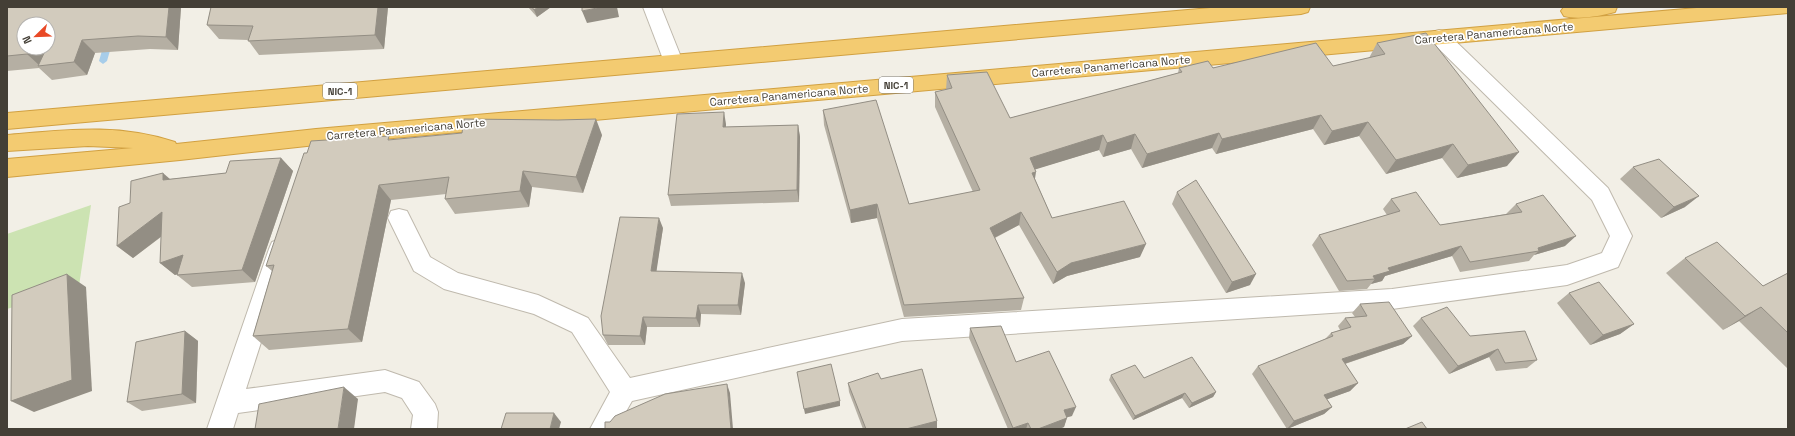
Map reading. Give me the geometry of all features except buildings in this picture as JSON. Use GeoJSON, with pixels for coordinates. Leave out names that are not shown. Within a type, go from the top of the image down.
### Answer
{"type":"FeatureCollection","features":[{"type":"Feature","properties":{"kind":"highway"},"geometry":{"type":"LineString","coordinates":[[880,44],[988,23],[1144,7]]}},
{"type":"Feature","properties":{"kind":"highway","name":"NIC-1"},"geometry":{"type":"LineString","coordinates":[[7,121],[1301,7]]}},
{"type":"Feature","properties":{"kind":"highway"},"geometry":{"type":"LineString","coordinates":[[1022,74],[1123,56],[1186,48],[1608,7]]}},
{"type":"Feature","properties":{"kind":"highway","name":"Carretera Panamericana Norte"},"geometry":{"type":"LineString","coordinates":[[7,168],[180,152],[316,137],[1786,7]]}},
{"type":"Feature","properties":{"kind":"highway"},"geometry":{"type":"LineString","coordinates":[[7,143],[112,136],[152,142],[180,152]]}},
{"type":"Feature","properties":{"kind":"street"},"geometry":{"type":"LineString","coordinates":[[652,7],[673,62]]}},
{"type":"Feature","properties":{"kind":"street"},"geometry":{"type":"LineString","coordinates":[[603,429],[624,391],[902,330],[1392,299],[1568,276],[1610,260],[1621,236],[1600,194],[1439,37]]}},
{"type":"Feature","properties":{"kind":"street"},"geometry":{"type":"LineString","coordinates":[[309,160],[316,137]]}},
{"type":"Feature","properties":{"kind":"street"},"geometry":{"type":"LineString","coordinates":[[399,218],[422,264],[452,282],[538,305],[580,324],[624,391]]}},
{"type":"Feature","properties":{"kind":"street"},"geometry":{"type":"LineString","coordinates":[[220,429],[286,228]]}},
{"type":"Feature","properties":{"kind":"street"},"geometry":{"type":"LineString","coordinates":[[229,403],[385,381],[410,390],[426,412],[424,429]]}},
{"type":"Feature","properties":{"kind":"green space"},"geometry":{"type":"Polygon","coordinates":[[[91,205],[79,286],[7,309],[7,234],[91,205]]]}},
{"type":"Feature","properties":{"kind":"waterway"},"geometry":{"type":"LineString","coordinates":[[103,61],[109,40]]}}]}
